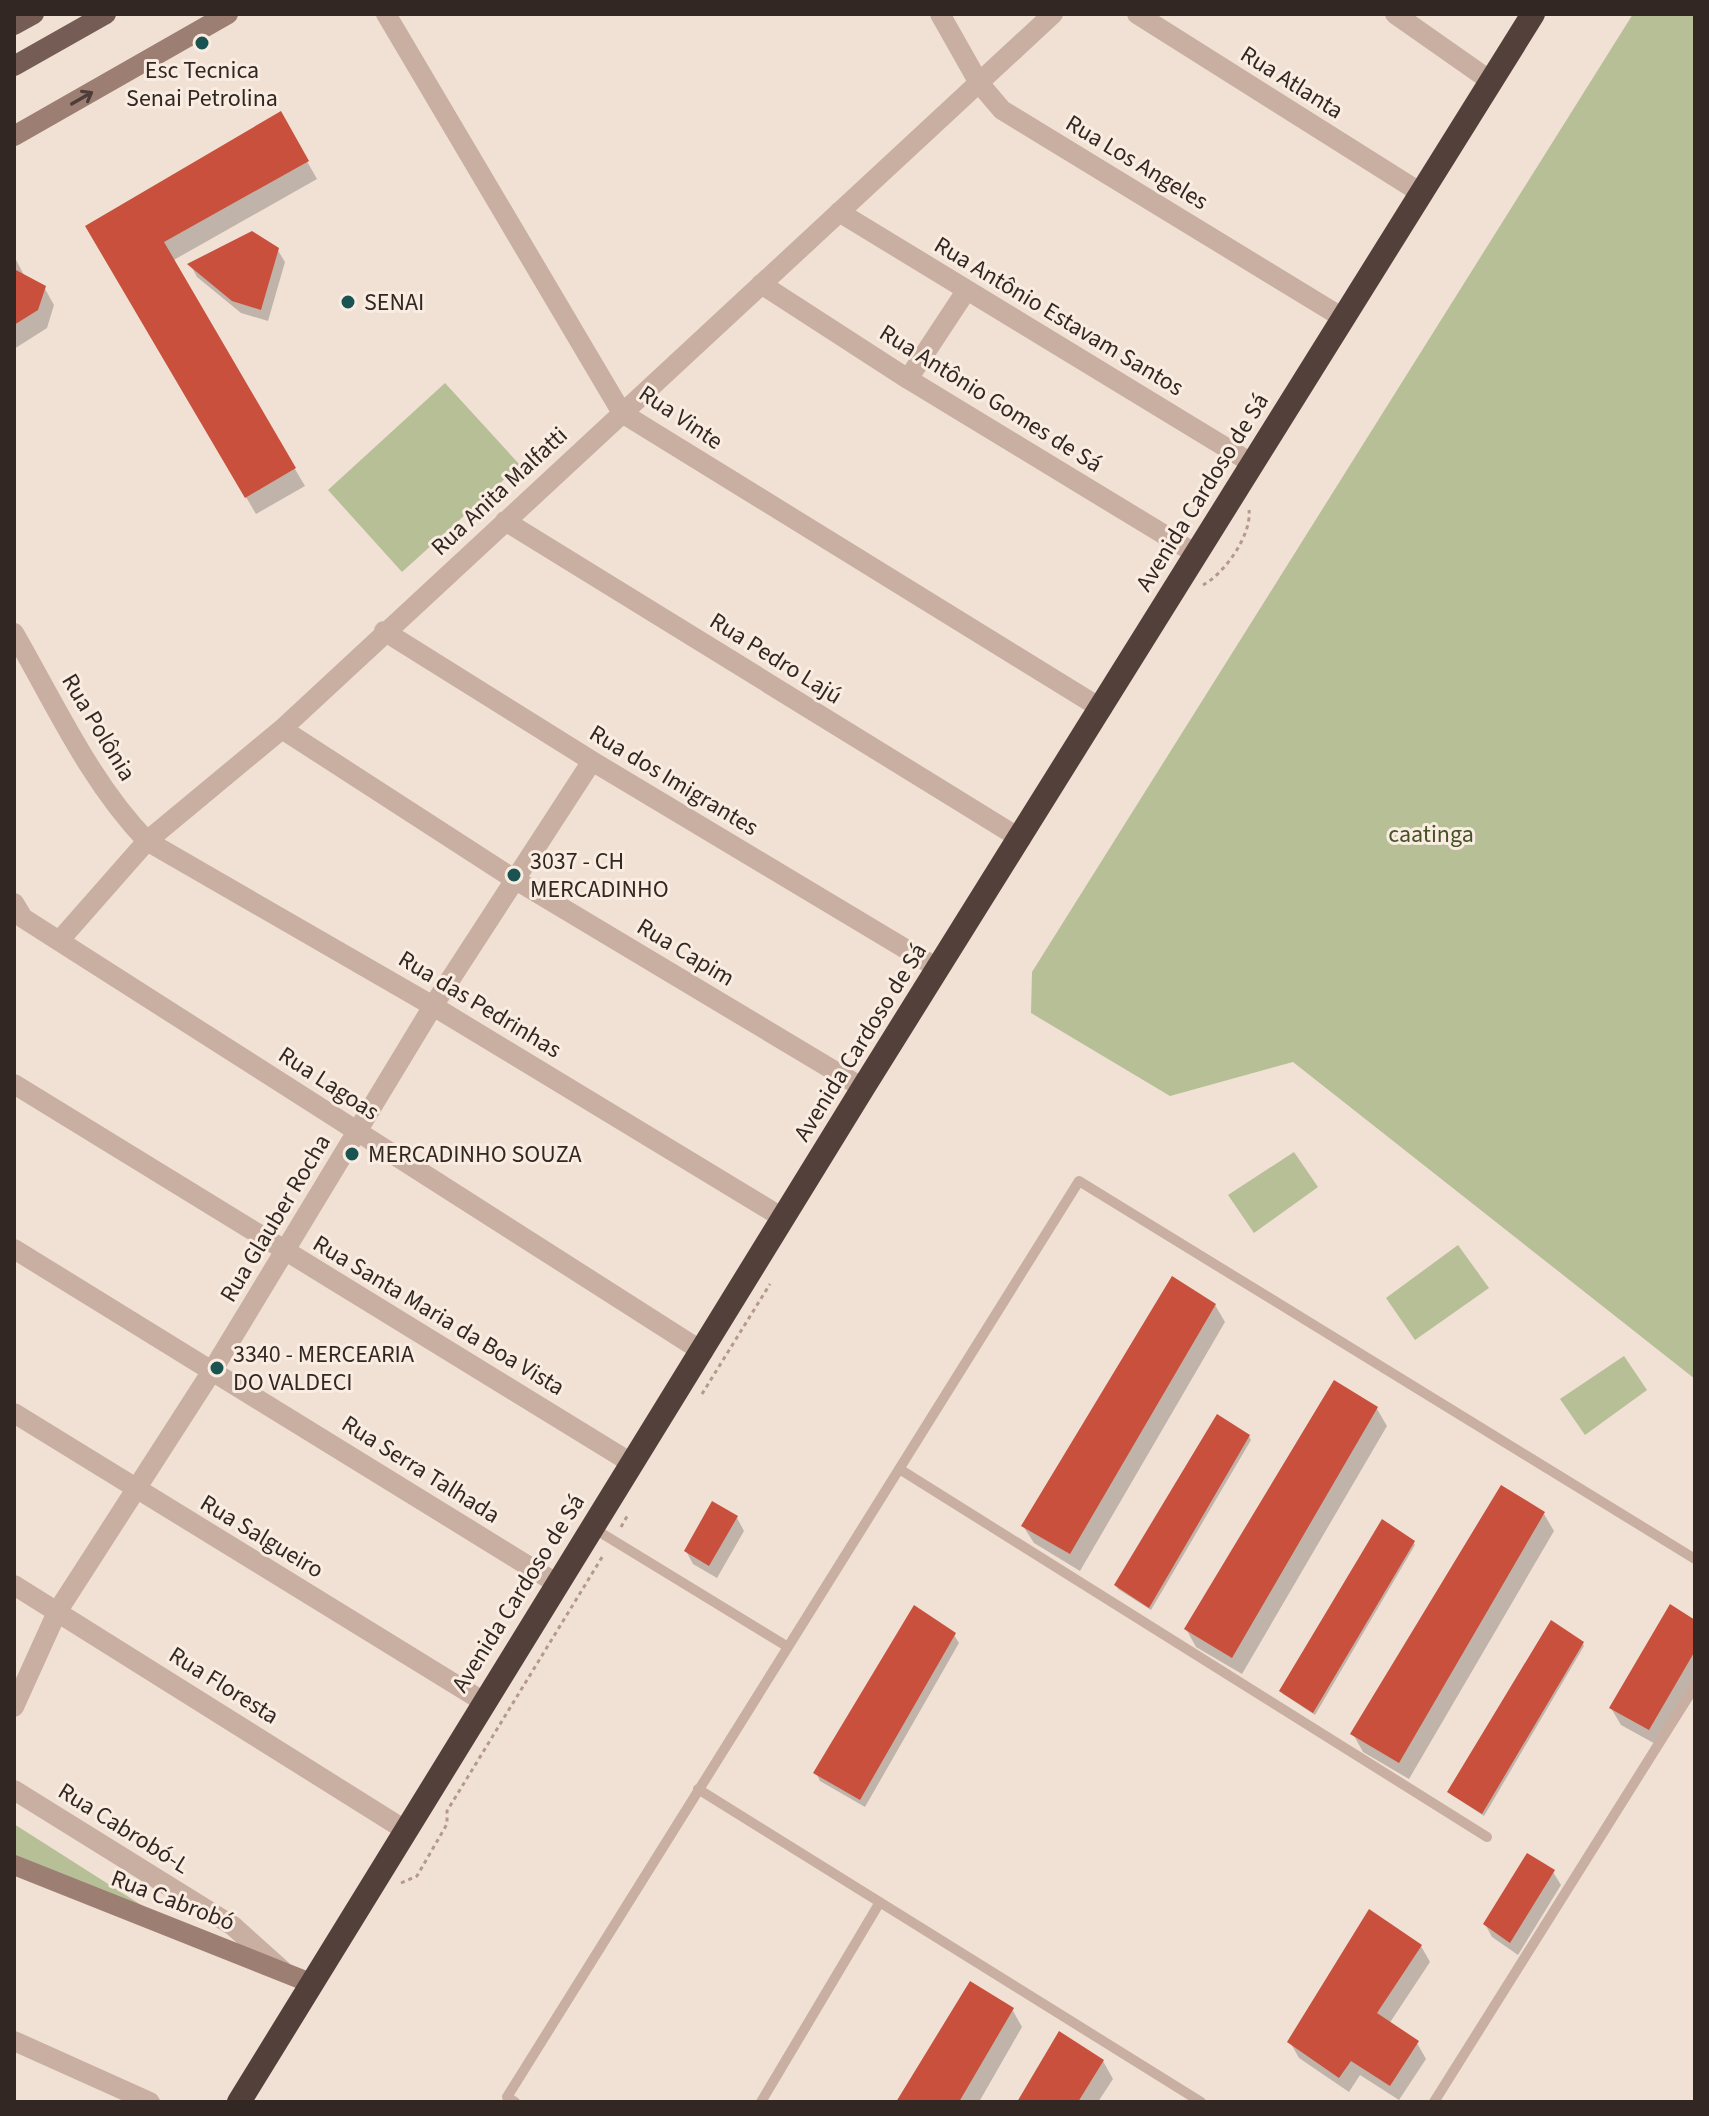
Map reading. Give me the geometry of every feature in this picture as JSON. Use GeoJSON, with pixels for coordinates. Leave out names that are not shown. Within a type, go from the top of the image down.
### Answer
{"type":"FeatureCollection","features":[{"type":"Feature","properties":{"kind":"highway","name":"Avenida Cardoso de Sá"},"geometry":{"type":"LineString","coordinates":[[239,2102],[556,1583],[703,1352],[863,1088],[1533,14]]}},
{"type":"Feature","properties":{"kind":"main road"},"geometry":{"type":"LineString","coordinates":[[14,25],[34,14]]}},
{"type":"Feature","properties":{"kind":"main road"},"geometry":{"type":"LineString","coordinates":[[14,66],[106,14]]}},
{"type":"Feature","properties":{"kind":"street"},"geometry":{"type":"LineString","coordinates":[[14,136],[228,14]]}},
{"type":"Feature","properties":{"kind":"street","name":"Rua Vinte"},"geometry":{"type":"LineString","coordinates":[[386,14],[622,413],[1102,709]]}},
{"type":"Feature","properties":{"kind":"street","name":"Rua Los Angeles"},"geometry":{"type":"LineString","coordinates":[[940,14],[979,83],[1002,110],[1343,318]]}},
{"type":"Feature","properties":{"kind":"street","name":"Rua Anita Malfatti"},"geometry":{"type":"LineString","coordinates":[[59,941],[147,841],[282,729],[384,631],[1053,14]]}},
{"type":"Feature","properties":{"kind":"street","name":"Rua Atlanta"},"geometry":{"type":"LineString","coordinates":[[1137,14],[1421,193]]}},
{"type":"Feature","properties":{"kind":"street"},"geometry":{"type":"LineString","coordinates":[[1395,14],[1492,82]]}},
{"type":"Feature","properties":{"kind":"street","name":"Rua Antônio Estavam Santos"},"geometry":{"type":"LineString","coordinates":[[839,212],[1253,464]]}},
{"type":"Feature","properties":{"kind":"street","name":"Rua Antônio Gomes de Sá"},"geometry":{"type":"LineString","coordinates":[[761,284],[908,379],[1196,554]]}},
{"type":"Feature","properties":{"kind":"street"},"geometry":{"type":"LineString","coordinates":[[908,379],[966,291]]}},
{"type":"Feature","properties":{"kind":"street","name":"Rua Pedro Lajú"},"geometry":{"type":"LineString","coordinates":[[505,521],[1021,839]]}},
{"type":"Feature","properties":{"kind":"street","name":"Rua dos Imigrantes"},"geometry":{"type":"LineString","coordinates":[[384,631],[592,761],[939,969]]}},
{"type":"Feature","properties":{"kind":"street","name":"Rua Polônia"},"geometry":{"type":"LineString","coordinates":[[14,633],[101,785],[121,814],[147,841]]}},
{"type":"Feature","properties":{"kind":"street","name":"Rua Capim"},"geometry":{"type":"LineString","coordinates":[[282,729],[514,879],[863,1088]]}},
{"type":"Feature","properties":{"kind":"street","name":"Rua Glauber Rocha"},"geometry":{"type":"LineString","coordinates":[[14,1707],[57,1612],[212,1371],[433,1006],[592,761]]}},
{"type":"Feature","properties":{"kind":"street","name":"Rua das Pedrinhas"},"geometry":{"type":"LineString","coordinates":[[147,841],[433,1006],[783,1218]]}},
{"type":"Feature","properties":{"kind":"street","name":"Rua Lagoas"},"geometry":{"type":"LineString","coordinates":[[17,918],[59,941],[703,1352]]}},
{"type":"Feature","properties":{"kind":"street","name":"Rua Santa Maria da Boa Vista"},"geometry":{"type":"LineString","coordinates":[[14,1084],[633,1464]]}},
{"type":"Feature","properties":{"kind":"street","name":"Rua Serra Talhada"},"geometry":{"type":"LineString","coordinates":[[14,1249],[556,1583]]}},
{"type":"Feature","properties":{"kind":"street","name":"Rua Salgueiro"},"geometry":{"type":"LineString","coordinates":[[14,1413],[484,1702]]}},
{"type":"Feature","properties":{"kind":"street","name":"Rua Floresta"},"geometry":{"type":"LineString","coordinates":[[14,1585],[405,1830]]}},
{"type":"Feature","properties":{"kind":"street","name":"Rua Cabrobó-L"},"geometry":{"type":"LineString","coordinates":[[14,1790],[233,1926],[282,1970]]}},
{"type":"Feature","properties":{"kind":"street","name":"Rua Cabrobó"},"geometry":{"type":"LineString","coordinates":[[14,1865],[313,1984]]}},
{"type":"Feature","properties":{"kind":"street"},"geometry":{"type":"LineString","coordinates":[[14,2041],[150,2102]]}},
{"type":"Feature","properties":{"kind":"lane"},"geometry":{"type":"LineString","coordinates":[[515,2102],[507,2097],[1079,1181],[1695,1559]]}},
{"type":"Feature","properties":{"kind":"lane"},"geometry":{"type":"LineString","coordinates":[[901,1470],[1487,1837]]}},
{"type":"Feature","properties":{"kind":"lane"},"geometry":{"type":"LineString","coordinates":[[591,1527],[788,1647]]}},
{"type":"Feature","properties":{"kind":"lane"},"geometry":{"type":"LineString","coordinates":[[1434,2102],[1695,1686]]}},
{"type":"Feature","properties":{"kind":"lane"},"geometry":{"type":"LineString","coordinates":[[698,1789],[1201,2102]]}},
{"type":"Feature","properties":{"kind":"lane"},"geometry":{"type":"LineString","coordinates":[[761,2102],[880,1902]]}},
{"type":"Feature","properties":{"kind":"path"},"geometry":{"type":"LineString","coordinates":[[1200,587],[1218,578],[1250,523],[1249,510]]}},
{"type":"Feature","properties":{"kind":"path"},"geometry":{"type":"LineString","coordinates":[[697,1402],[773,1279]]}},
{"type":"Feature","properties":{"kind":"path"},"geometry":{"type":"LineString","coordinates":[[396,1886],[417,1876],[447,1824],[447,1811],[636,1501]]}},
{"type":"Feature","properties":{"kind":"green space","name":"caatinga"},"geometry":{"type":"Polygon","coordinates":[[[1633,14],[1695,14],[1695,1379],[1293,1062],[1170,1096],[1031,1013],[1032,972],[1633,14]]]}},
{"type":"Feature","properties":{"kind":"green space"},"geometry":{"type":"Polygon","coordinates":[[[445,383],[520,465],[402,572],[328,490],[445,383]]]}},
{"type":"Feature","properties":{"kind":"green space"},"geometry":{"type":"Polygon","coordinates":[[[1294,1152],[1318,1187],[1254,1233],[1228,1195],[1294,1152]]]}},
{"type":"Feature","properties":{"kind":"green space"},"geometry":{"type":"Polygon","coordinates":[[[1458,1245],[1489,1288],[1415,1340],[1386,1298],[1458,1245]]]}},
{"type":"Feature","properties":{"kind":"green space"},"geometry":{"type":"Polygon","coordinates":[[[1624,1356],[1647,1390],[1585,1435],[1560,1399],[1624,1356]]]}},
{"type":"Feature","properties":{"kind":"green space"},"geometry":{"type":"Polygon","coordinates":[[[14,1824],[171,1924],[14,1858],[14,1824]]]}},
{"type":"Feature","properties":{"kind":"building"},"geometry":{"type":"Polygon","coordinates":[[[281,111],[309,161],[164,242],[296,468],[245,498],[85,226],[281,111]]]}},
{"type":"Feature","properties":{"kind":"building"},"geometry":{"type":"Polygon","coordinates":[[[252,231],[279,248],[261,310],[232,301],[187,264],[252,231]]]}},
{"type":"Feature","properties":{"kind":"building"},"geometry":{"type":"Polygon","coordinates":[[[14,269],[46,286],[38,310],[14,325],[14,269]]]}},
{"type":"Feature","properties":{"kind":"building"},"geometry":{"type":"Polygon","coordinates":[[[1172,1276],[1216,1304],[1070,1554],[1021,1526],[1172,1276]]]}},
{"type":"Feature","properties":{"kind":"building"},"geometry":{"type":"Polygon","coordinates":[[[1334,1380],[1378,1407],[1232,1658],[1184,1629],[1334,1380]]]}},
{"type":"Feature","properties":{"kind":"building"},"geometry":{"type":"Polygon","coordinates":[[[1217,1414],[1250,1435],[1149,1608],[1114,1585],[1217,1414]]]}},
{"type":"Feature","properties":{"kind":"building"},"geometry":{"type":"Polygon","coordinates":[[[1501,1485],[1545,1512],[1399,1763],[1350,1734],[1501,1485]]]}},
{"type":"Feature","properties":{"kind":"building"},"geometry":{"type":"Polygon","coordinates":[[[712,1501],[738,1516],[709,1566],[684,1551],[712,1501]]]}},
{"type":"Feature","properties":{"kind":"building"},"geometry":{"type":"Polygon","coordinates":[[[1382,1519],[1415,1541],[1313,1713],[1279,1691],[1382,1519]]]}},
{"type":"Feature","properties":{"kind":"building"},"geometry":{"type":"Polygon","coordinates":[[[1670,1604],[1695,1620],[1695,1651],[1649,1730],[1609,1708],[1670,1604]]]}},
{"type":"Feature","properties":{"kind":"building"},"geometry":{"type":"Polygon","coordinates":[[[914,1605],[956,1633],[860,1800],[813,1773],[914,1605]]]}},
{"type":"Feature","properties":{"kind":"building"},"geometry":{"type":"Polygon","coordinates":[[[1551,1620],[1584,1642],[1482,1814],[1447,1792],[1551,1620]]]}},
{"type":"Feature","properties":{"kind":"building"},"geometry":{"type":"Polygon","coordinates":[[[1527,1853],[1555,1870],[1510,1943],[1483,1924],[1527,1853]]]}},
{"type":"Feature","properties":{"kind":"building"},"geometry":{"type":"Polygon","coordinates":[[[1369,1909],[1422,1945],[1377,2013],[1419,2041],[1390,2086],[1351,2061],[1339,2078],[1287,2042],[1369,1909]]]}},
{"type":"Feature","properties":{"kind":"building"},"geometry":{"type":"Polygon","coordinates":[[[970,1981],[1014,2008],[959,2102],[896,2102],[970,1981]]]}},
{"type":"Feature","properties":{"kind":"building"},"geometry":{"type":"Polygon","coordinates":[[[1059,2031],[1104,2060],[1078,2102],[1017,2102],[1059,2031]]]}},
{"type":"Feature","properties":{"kind":"place","name":"Esc Tecnica Senai Petrolina"},"geometry":{"type":"Point","coordinates":[202,43]}},
{"type":"Feature","properties":{"kind":"place","name":"SENAI"},"geometry":{"type":"Point","coordinates":[348,302]}},
{"type":"Feature","properties":{"kind":"place","name":"3037 - CH MERCADINHO"},"geometry":{"type":"Point","coordinates":[514,875]}},
{"type":"Feature","properties":{"kind":"place","name":"MERCADINHO SOUZA"},"geometry":{"type":"Point","coordinates":[352,1154]}},
{"type":"Feature","properties":{"kind":"place","name":"3340 - MERCEARIA DO VALDECI"},"geometry":{"type":"Point","coordinates":[217,1368]}}]}
